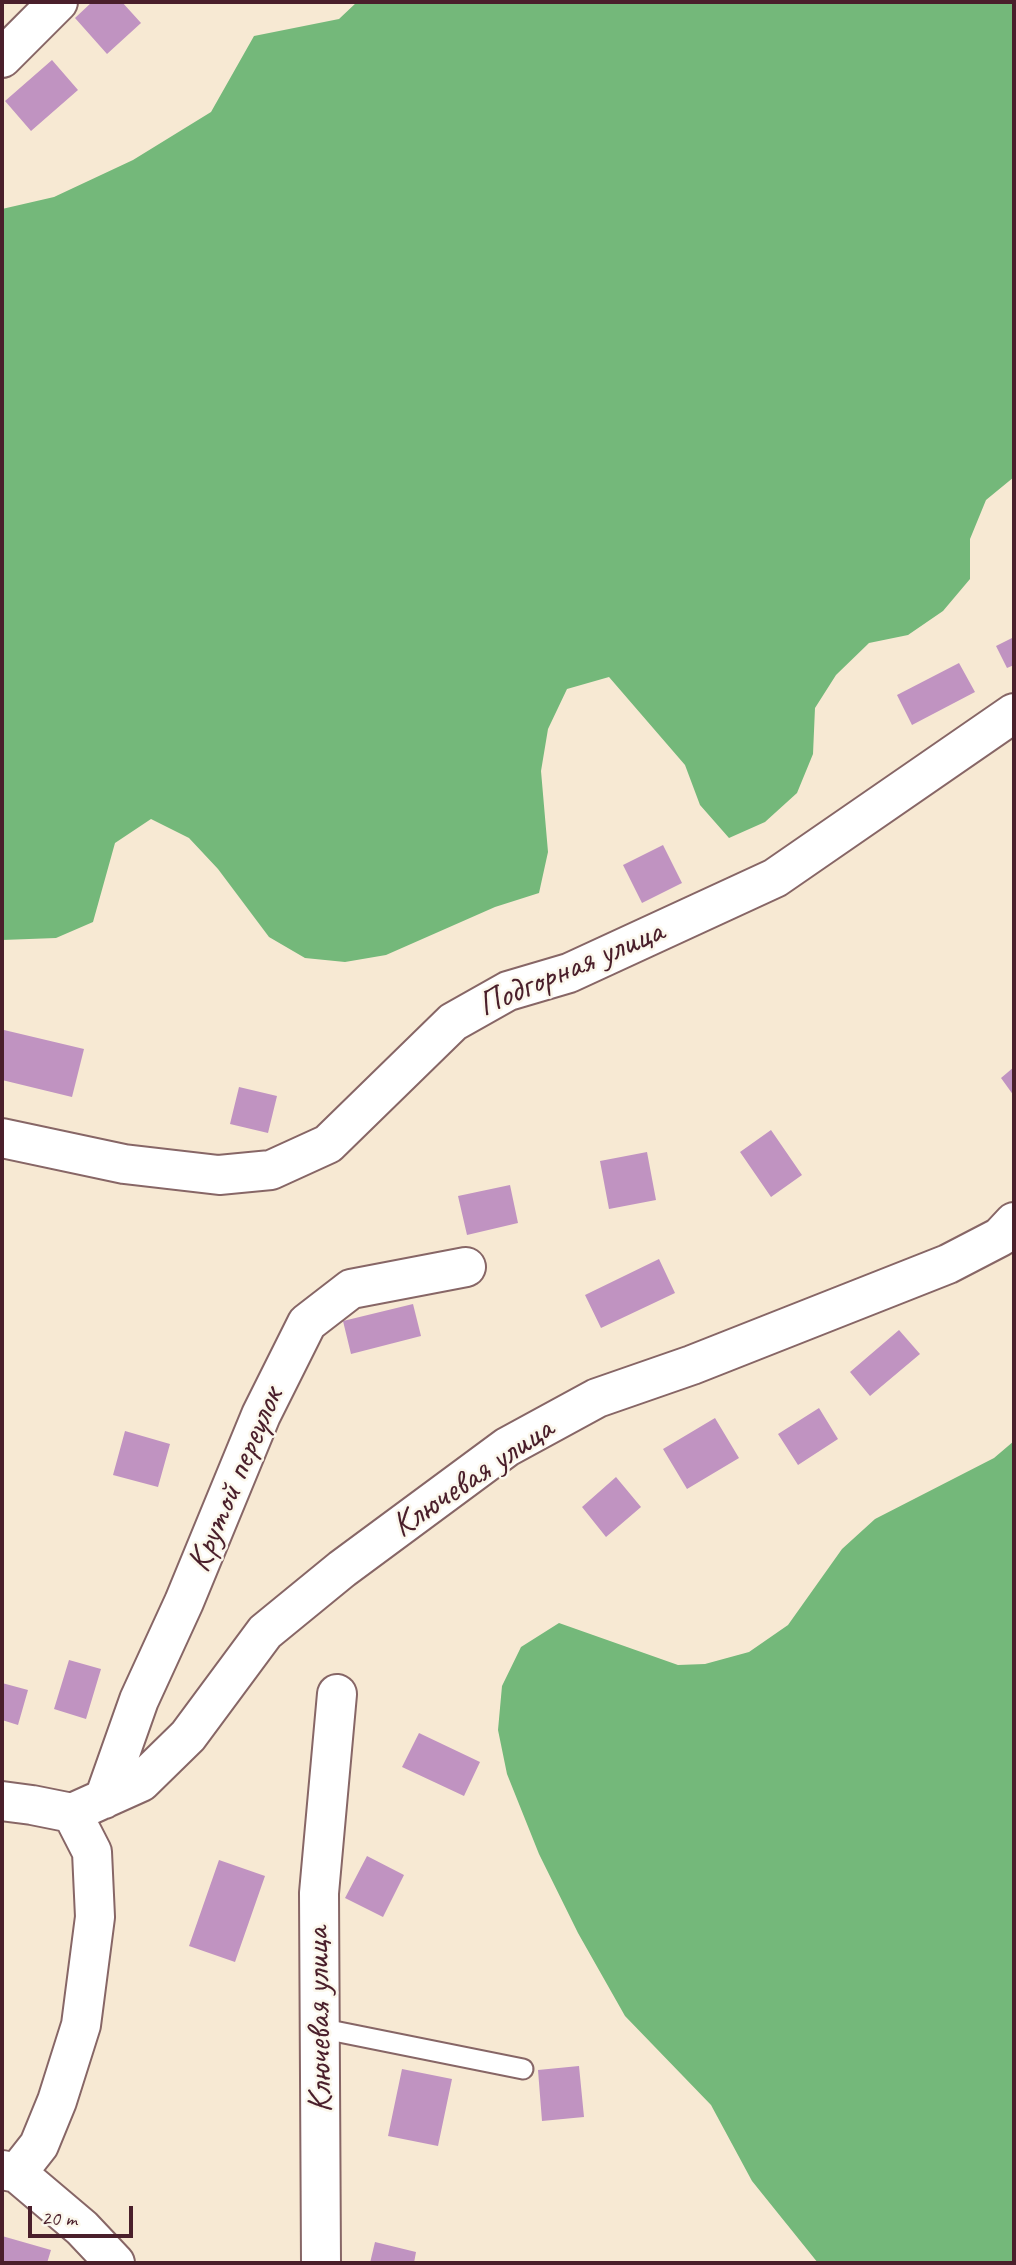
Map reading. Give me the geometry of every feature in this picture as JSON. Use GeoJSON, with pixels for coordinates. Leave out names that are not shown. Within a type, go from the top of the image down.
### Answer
{"type":"FeatureCollection","features":[{"type":"Feature","properties":{"kind":"street"},"geometry":{"type":"LineString","coordinates":[[2,58],[58,2]]}},
{"type":"Feature","properties":{"kind":"street","name":"Подгорная улица"},"geometry":{"type":"LineString","coordinates":[[2,1138],[124,1164],[219,1175],[271,1170],[328,1144],[453,1022],[508,991],[569,973],[775,878],[1014,713]]}},
{"type":"Feature","properties":{"kind":"street","name":"Ключевая улица"},"geometry":{"type":"LineString","coordinates":[[88,1806],[141,1782],[188,1736],[265,1632],[342,1569],[507,1447],[597,1398],[704,1360],[948,1264],[1000,1237],[1014,1222]]}},
{"type":"Feature","properties":{"kind":"street","name":"Крутой переулок"},"geometry":{"type":"LineString","coordinates":[[88,1806],[184,1602],[261,1415],[307,1323],[351,1289],[466,1267]]}},
{"type":"Feature","properties":{"kind":"street","name":"Ключевая улица"},"geometry":{"type":"LineString","coordinates":[[321,2263],[319,1893],[337,1694]]}},
{"type":"Feature","properties":{"kind":"street"},"geometry":{"type":"LineString","coordinates":[[2,1801],[32,1805],[88,1806],[95,1917],[81,2025],[57,2101],[39,2145],[9,2172],[82,2228],[115,2263]]}},
{"type":"Feature","properties":{"kind":"lane"},"geometry":{"type":"LineString","coordinates":[[319,2028],[523,2070]]}},
{"type":"Feature","properties":{"kind":"green space"},"geometry":{"type":"Polygon","coordinates":[[[357,2],[1014,2],[1014,477],[986,500],[970,539],[970,579],[943,611],[908,635],[869,643],[836,675],[815,708],[813,754],[797,793],[765,822],[729,838],[700,805],[685,765],[609,677],[567,689],[548,729],[541,771],[548,852],[539,893],[495,907],[386,955],[345,962],[305,958],[269,937],[218,869],[189,838],[151,819],[115,843],[93,922],[56,938],[2,940],[2,209],[54,197],[133,160],[211,112],[254,36],[339,19],[357,2]]]}},
{"type":"Feature","properties":{"kind":"green space"},"geometry":{"type":"Polygon","coordinates":[[[1014,1441],[1014,2263],[818,2263],[752,2181],[711,2105],[625,2016],[578,1933],[539,1854],[507,1774],[498,1730],[502,1686],[521,1647],[559,1623],[678,1665],[705,1664],[749,1652],[788,1625],[842,1549],[875,1519],[994,1458],[1014,1441]]]}},
{"type":"Feature","properties":{"kind":"building"},"geometry":{"type":"Polygon","coordinates":[[[92,2],[122,2],[141,23],[107,54],[75,18],[92,2]]]}},
{"type":"Feature","properties":{"kind":"building"},"geometry":{"type":"Polygon","coordinates":[[[52,60],[78,90],[31,131],[5,101],[52,60]]]}},
{"type":"Feature","properties":{"kind":"building"},"geometry":{"type":"Polygon","coordinates":[[[1014,637],[1014,665],[1007,668],[996,646],[1014,637]]]}},
{"type":"Feature","properties":{"kind":"building"},"geometry":{"type":"Polygon","coordinates":[[[959,663],[975,692],[912,725],[897,695],[959,663]]]}},
{"type":"Feature","properties":{"kind":"building"},"geometry":{"type":"Polygon","coordinates":[[[663,845],[682,883],[642,903],[623,865],[663,845]]]}},
{"type":"Feature","properties":{"kind":"building"},"geometry":{"type":"Polygon","coordinates":[[[4,1030],[84,1049],[72,1097],[2,1080],[4,1030]]]}},
{"type":"Feature","properties":{"kind":"building"},"geometry":{"type":"Polygon","coordinates":[[[1014,1067],[1014,1096],[1001,1078],[1014,1067]]]}},
{"type":"Feature","properties":{"kind":"building"},"geometry":{"type":"Polygon","coordinates":[[[239,1087],[277,1096],[268,1133],[230,1124],[239,1087]]]}},
{"type":"Feature","properties":{"kind":"building"},"geometry":{"type":"Polygon","coordinates":[[[771,1130],[802,1175],[771,1197],[740,1152],[771,1130]]]}},
{"type":"Feature","properties":{"kind":"building"},"geometry":{"type":"Polygon","coordinates":[[[647,1152],[656,1200],[609,1209],[600,1161],[647,1152]]]}},
{"type":"Feature","properties":{"kind":"building"},"geometry":{"type":"Polygon","coordinates":[[[510,1185],[518,1223],[467,1235],[458,1196],[510,1185]]]}},
{"type":"Feature","properties":{"kind":"building"},"geometry":{"type":"Polygon","coordinates":[[[659,1259],[675,1293],[601,1328],[585,1295],[659,1259]]]}},
{"type":"Feature","properties":{"kind":"building"},"geometry":{"type":"Polygon","coordinates":[[[413,1304],[421,1336],[351,1354],[343,1321],[413,1304]]]}},
{"type":"Feature","properties":{"kind":"building"},"geometry":{"type":"Polygon","coordinates":[[[899,1330],[920,1354],[870,1396],[850,1372],[899,1330]]]}},
{"type":"Feature","properties":{"kind":"building"},"geometry":{"type":"Polygon","coordinates":[[[819,1408],[838,1439],[798,1465],[778,1434],[819,1408]]]}},
{"type":"Feature","properties":{"kind":"building"},"geometry":{"type":"Polygon","coordinates":[[[715,1418],[739,1458],[687,1489],[663,1449],[715,1418]]]}},
{"type":"Feature","properties":{"kind":"building"},"geometry":{"type":"Polygon","coordinates":[[[125,1431],[170,1444],[158,1487],[113,1475],[125,1431]]]}},
{"type":"Feature","properties":{"kind":"building"},"geometry":{"type":"Polygon","coordinates":[[[616,1477],[641,1507],[606,1537],[582,1507],[616,1477]]]}},
{"type":"Feature","properties":{"kind":"building"},"geometry":{"type":"Polygon","coordinates":[[[69,1660],[101,1669],[86,1719],[54,1709],[69,1660]]]}},
{"type":"Feature","properties":{"kind":"building"},"geometry":{"type":"Polygon","coordinates":[[[2,1683],[28,1690],[18,1725],[2,1720],[2,1683]]]}},
{"type":"Feature","properties":{"kind":"building"},"geometry":{"type":"Polygon","coordinates":[[[419,1733],[480,1762],[464,1796],[402,1767],[419,1733]]]}},
{"type":"Feature","properties":{"kind":"building"},"geometry":{"type":"Polygon","coordinates":[[[367,1856],[404,1875],[383,1917],[345,1898],[367,1856]]]}},
{"type":"Feature","properties":{"kind":"building"},"geometry":{"type":"Polygon","coordinates":[[[219,1860],[265,1876],[235,1962],[189,1946],[219,1860]]]}},
{"type":"Feature","properties":{"kind":"building"},"geometry":{"type":"Polygon","coordinates":[[[579,2066],[584,2117],[542,2121],[538,2070],[579,2066]]]}},
{"type":"Feature","properties":{"kind":"building"},"geometry":{"type":"Polygon","coordinates":[[[402,2069],[452,2079],[438,2146],[388,2136],[402,2069]]]}},
{"type":"Feature","properties":{"kind":"building"},"geometry":{"type":"Polygon","coordinates":[[[2,2236],[51,2250],[47,2263],[2,2263],[2,2236]]]}},
{"type":"Feature","properties":{"kind":"building"},"geometry":{"type":"Polygon","coordinates":[[[375,2242],[416,2252],[414,2263],[370,2263],[375,2242]]]}}]}
